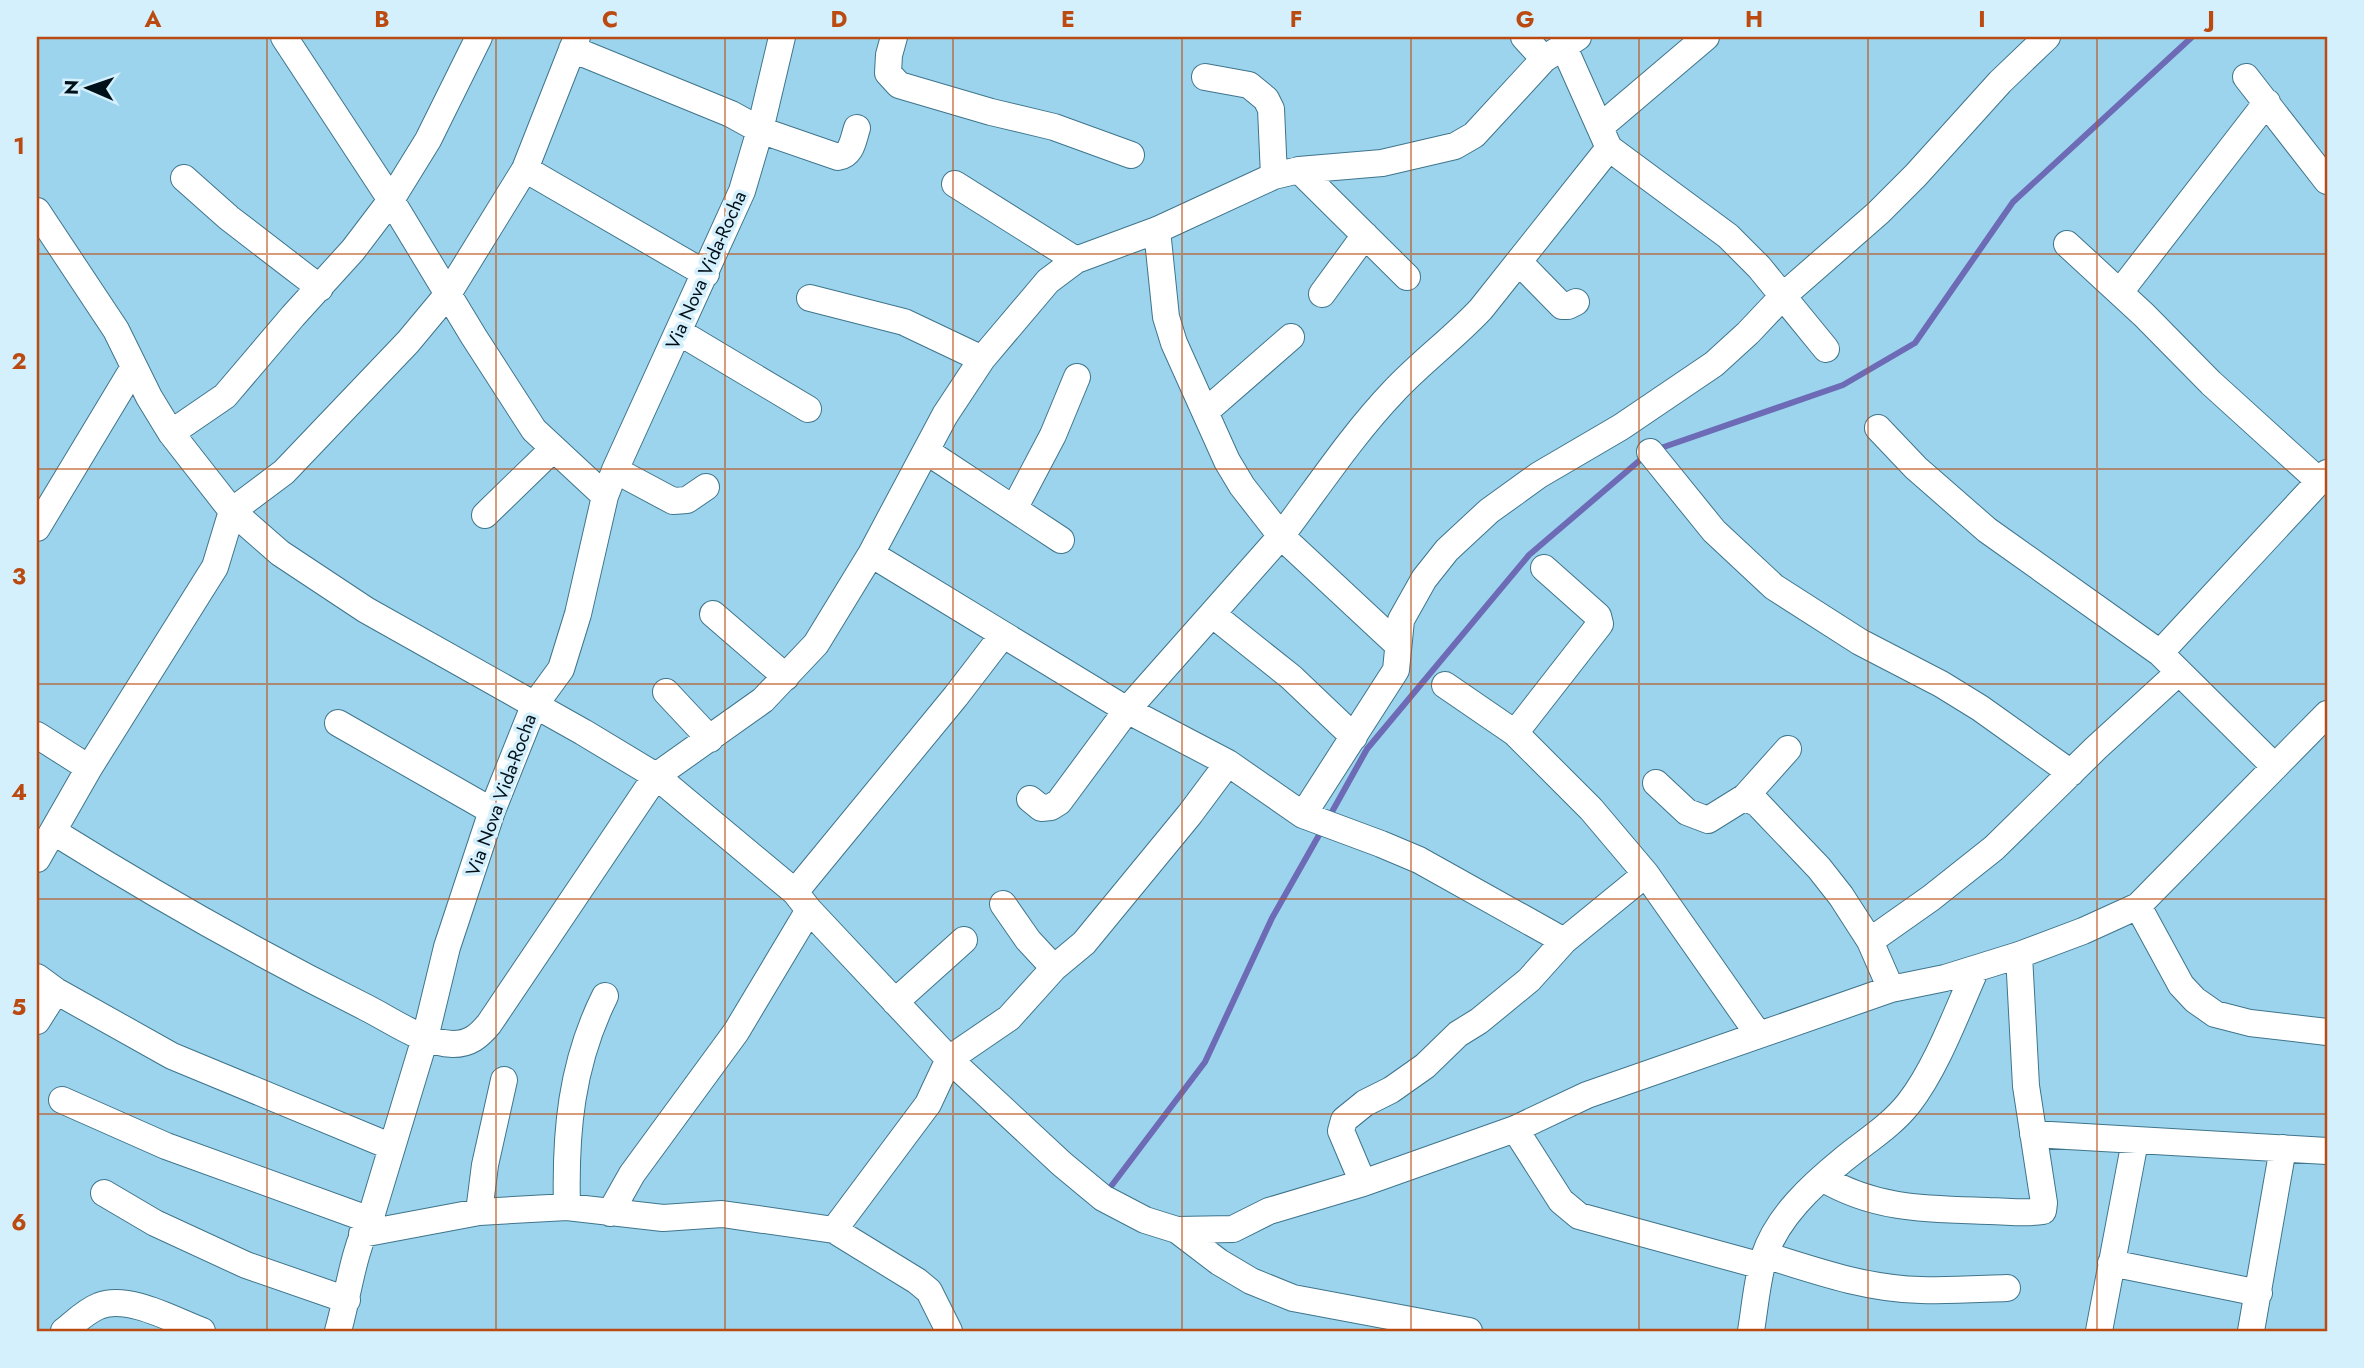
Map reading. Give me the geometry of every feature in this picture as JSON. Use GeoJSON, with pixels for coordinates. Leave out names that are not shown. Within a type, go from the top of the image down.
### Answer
{"type":"FeatureCollection","features":[{"type":"Feature","properties":{"kind":"street"},"geometry":{"type":"LineString","coordinates":[[284,37],[391,200],[534,430],[605,496]]}},
{"type":"Feature","properties":{"kind":"street"},"geometry":{"type":"LineString","coordinates":[[170,432],[225,396],[354,250],[391,200],[428,140],[479,37]]}},
{"type":"Feature","properties":{"kind":"street","name":"Via Nova Vida-Rocha"},"geometry":{"type":"LineString","coordinates":[[338,1331],[366,1227],[425,1038],[447,947],[492,811],[534,706],[561,669],[579,614],[605,496],[615,470],[706,274],[741,191],[760,130],[782,37]]}},
{"type":"Feature","properties":{"kind":"street"},"geometry":{"type":"LineString","coordinates":[[894,37],[888,73],[899,85],[1054,127],[1131,155]]}},
{"type":"Feature","properties":{"kind":"street"},"geometry":{"type":"LineString","coordinates":[[1524,37],[1562,47],[1605,138],[1728,236],[1759,267],[1826,349]]}},
{"type":"Feature","properties":{"kind":"street"},"geometry":{"type":"LineString","coordinates":[[1030,799],[1041,808],[1051,807],[1059,802],[1128,710],[1280,536],[1375,412],[1396,389],[1463,328],[1519,262],[1605,138],[1706,37]]}},
{"type":"Feature","properties":{"kind":"street"},"geometry":{"type":"LineString","coordinates":[[1303,815],[1396,670],[1401,620],[1424,579],[1447,550],[1489,512],[1539,475],[1621,427],[1714,364],[1783,296],[1878,213],[2000,82],[2047,37]]}},
{"type":"Feature","properties":{"kind":"street"},"geometry":{"type":"LineString","coordinates":[[37,859],[89,768],[215,568],[232,511],[284,472],[408,342],[448,294],[525,169],[574,43],[731,114],[760,130],[838,157],[849,152],[857,128]]}},
{"type":"Feature","properties":{"kind":"street"},"geometry":{"type":"LineString","coordinates":[[54,832],[141,887],[425,1038],[453,1044],[478,1037],[656,776],[763,701],[816,644],[871,554],[945,415],[982,359],[1048,281],[1076,260],[1157,230],[1287,173],[1382,163],[1455,146],[1474,135],[1562,47]]}},
{"type":"Feature","properties":{"kind":"street"},"geometry":{"type":"LineString","coordinates":[[1205,77],[1249,85],[1266,99],[1287,173],[1365,235],[1407,277]]}},
{"type":"Feature","properties":{"kind":"street"},"geometry":{"type":"LineString","coordinates":[[2246,77],[2324,168]]}},
{"type":"Feature","properties":{"kind":"street"},"geometry":{"type":"LineString","coordinates":[[2120,292],[2267,102]]}},
{"type":"Feature","properties":{"kind":"street"},"geometry":{"type":"LineString","coordinates":[[525,169],[706,274]]}},
{"type":"Feature","properties":{"kind":"street"},"geometry":{"type":"LineString","coordinates":[[184,178],[229,218],[320,288]]}},
{"type":"Feature","properties":{"kind":"street"},"geometry":{"type":"LineString","coordinates":[[955,184],[1076,260]]}},
{"type":"Feature","properties":{"kind":"street"},"geometry":{"type":"LineString","coordinates":[[39,220],[116,330],[170,432],[232,511],[280,553],[366,611],[656,776],[802,901],[949,1059],[1062,1164],[1103,1198],[1145,1220],[1177,1230],[1233,1229],[1269,1211],[1363,1183],[1515,1129],[1587,1095],[1891,989],[1976,969],[2019,955],[2138,906],[2327,714]]}},
{"type":"Feature","properties":{"kind":"street"},"geometry":{"type":"LineString","coordinates":[[1157,230],[1166,317],[1174,343],[1227,461],[1242,486],[1280,536],[1398,645]]}},
{"type":"Feature","properties":{"kind":"street"},"geometry":{"type":"LineString","coordinates":[[1322,294],[1365,235]]}},
{"type":"Feature","properties":{"kind":"street"},"geometry":{"type":"LineString","coordinates":[[2067,244],[2120,292],[2211,383],[2323,477],[2160,653]]}},
{"type":"Feature","properties":{"kind":"street"},"geometry":{"type":"LineString","coordinates":[[1519,262],[1562,306],[1576,302]]}},
{"type":"Feature","properties":{"kind":"street"},"geometry":{"type":"LineString","coordinates":[[810,298],[904,322],[982,359]]}},
{"type":"Feature","properties":{"kind":"street"},"geometry":{"type":"LineString","coordinates":[[679,332],[808,409]]}},
{"type":"Feature","properties":{"kind":"street"},"geometry":{"type":"LineString","coordinates":[[1205,412],[1291,337]]}},
{"type":"Feature","properties":{"kind":"street"},"geometry":{"type":"LineString","coordinates":[[37,528],[134,367]]}},
{"type":"Feature","properties":{"kind":"street"},"geometry":{"type":"LineString","coordinates":[[1014,509],[1054,435],[1077,377]]}},
{"type":"Feature","properties":{"kind":"street"},"geometry":{"type":"LineString","coordinates":[[1878,428],[1916,468],[1987,530],[2160,653],[2275,767]]}},
{"type":"Feature","properties":{"kind":"street"},"geometry":{"type":"LineString","coordinates":[[485,515],[553,449]]}},
{"type":"Feature","properties":{"kind":"street"},"geometry":{"type":"LineString","coordinates":[[926,451],[1061,540]]}},
{"type":"Feature","properties":{"kind":"street"},"geometry":{"type":"LineString","coordinates":[[1650,452],[1714,531],[1774,587],[1860,642],[1941,684],[1980,708],[2071,773]]}},
{"type":"Feature","properties":{"kind":"street"},"geometry":{"type":"LineString","coordinates":[[615,470],[673,501],[687,500],[706,487]]}},
{"type":"Feature","properties":{"kind":"street"},"geometry":{"type":"LineString","coordinates":[[871,554],[1002,636],[1128,710],[1228,763],[1303,815],[1419,860],[1564,941]]}},
{"type":"Feature","properties":{"kind":"street"},"geometry":{"type":"LineString","coordinates":[[1515,733],[1600,624],[1598,616],[1544,568]]}},
{"type":"Feature","properties":{"kind":"street"},"geometry":{"type":"LineString","coordinates":[[713,614],[786,677]]}},
{"type":"Feature","properties":{"kind":"street"},"geometry":{"type":"LineString","coordinates":[[1212,614],[1291,677],[1354,737]]}},
{"type":"Feature","properties":{"kind":"street"},"geometry":{"type":"LineString","coordinates":[[610,1213],[632,1174],[736,1032],[802,901],[1002,636]]}},
{"type":"Feature","properties":{"kind":"street"},"geometry":{"type":"LineString","coordinates":[[1870,941],[1931,898],[1994,848],[2178,673]]}},
{"type":"Feature","properties":{"kind":"street"},"geometry":{"type":"LineString","coordinates":[[1445,685],[1515,733],[1591,809],[1646,874],[1758,1034]]}},
{"type":"Feature","properties":{"kind":"street"},"geometry":{"type":"LineString","coordinates":[[666,692],[710,739]]}},
{"type":"Feature","properties":{"kind":"street"},"geometry":{"type":"LineString","coordinates":[[338,723],[492,811]]}},
{"type":"Feature","properties":{"kind":"street"},"geometry":{"type":"LineString","coordinates":[[37,736],[89,768]]}},
{"type":"Feature","properties":{"kind":"street"},"geometry":{"type":"LineString","coordinates":[[1656,783],[1687,812],[1708,820],[1745,797],[1788,749]]}},
{"type":"Feature","properties":{"kind":"street"},"geometry":{"type":"LineString","coordinates":[[834,1230],[928,1104],[949,1059],[1009,1018],[1054,968],[1084,943],[1190,814],[1228,763]]}},
{"type":"Feature","properties":{"kind":"street"},"geometry":{"type":"LineString","coordinates":[[1745,797],[1758,804],[1819,868],[1841,896],[1870,941],[1891,989]]}},
{"type":"Feature","properties":{"kind":"street"},"geometry":{"type":"LineString","coordinates":[[1363,1183],[1341,1131],[1344,1120],[1365,1103],[1391,1090],[1425,1066],[1458,1034],[1479,1021],[1529,980],[1564,941],[1646,874]]}},
{"type":"Feature","properties":{"kind":"street"},"geometry":{"type":"LineString","coordinates":[[1003,904],[1028,940],[1054,968]]}},
{"type":"Feature","properties":{"kind":"street"},"geometry":{"type":"LineString","coordinates":[[2138,906],[2181,985],[2205,1007],[2215,1013],[2250,1023],[2327,1032]]}},
{"type":"Feature","properties":{"kind":"street"},"geometry":{"type":"LineString","coordinates":[[895,1002],[964,940]]}},
{"type":"Feature","properties":{"kind":"street"},"geometry":{"type":"LineString","coordinates":[[1822,1178],[1845,1192],[1880,1202],[1926,1209],[2042,1211],[2044,1203],[2025,1075],[2019,955]]}},
{"type":"Feature","properties":{"kind":"street"},"geometry":{"type":"LineString","coordinates":[[1751,1331],[1763,1260],[1781,1224],[1807,1191],[1892,1123],[1910,1102],[1925,1078],[1976,969]]}},
{"type":"Feature","properties":{"kind":"street"},"geometry":{"type":"LineString","coordinates":[[37,1021],[46,984],[172,1056],[392,1147]]}},
{"type":"Feature","properties":{"kind":"street"},"geometry":{"type":"LineString","coordinates":[[567,1207],[567,1135],[579,1062],[583,1046],[605,996]]}},
{"type":"Feature","properties":{"kind":"street"},"geometry":{"type":"LineString","coordinates":[[480,1212],[485,1165],[504,1080]]}},
{"type":"Feature","properties":{"kind":"street"},"geometry":{"type":"LineString","coordinates":[[62,1100],[166,1146],[366,1227],[480,1212],[567,1207],[663,1218],[722,1214],[834,1230],[929,1291],[949,1331]]}},
{"type":"Feature","properties":{"kind":"street"},"geometry":{"type":"LineString","coordinates":[[1515,1129],[1561,1201],[1579,1216],[1873,1285],[1920,1290],[2007,1288]]}},
{"type":"Feature","properties":{"kind":"street"},"geometry":{"type":"LineString","coordinates":[[2033,1135],[2327,1151]]}},
{"type":"Feature","properties":{"kind":"street"},"geometry":{"type":"LineString","coordinates":[[2099,1331],[2135,1141]]}},
{"type":"Feature","properties":{"kind":"street"},"geometry":{"type":"LineString","coordinates":[[2251,1331],[2283,1148]]}},
{"type":"Feature","properties":{"kind":"street"},"geometry":{"type":"LineString","coordinates":[[104,1193],[155,1223],[246,1265],[347,1300]]}},
{"type":"Feature","properties":{"kind":"street"},"geometry":{"type":"LineString","coordinates":[[1177,1230],[1219,1262],[1251,1281],[1293,1298],[1397,1325],[1466,1331]]}},
{"type":"Feature","properties":{"kind":"street"},"geometry":{"type":"LineString","coordinates":[[2111,1263],[2259,1293]]}},
{"type":"Feature","properties":{"kind":"street"},"geometry":{"type":"LineString","coordinates":[[64,1331],[98,1306],[118,1301],[202,1331]]}},
{"type":"Feature","properties":{"kind":"waterway"},"geometry":{"type":"LineString","coordinates":[[1655,450],[1843,385],[1915,343],[2013,202],[2192,37]]}},
{"type":"Feature","properties":{"kind":"waterway"},"geometry":{"type":"LineString","coordinates":[[1328,819],[1367,749],[1529,555],[1646,455]]}},
{"type":"Feature","properties":{"kind":"waterway"},"geometry":{"type":"LineString","coordinates":[[1106,1193],[1205,1062],[1272,918],[1323,828]]}}]}
